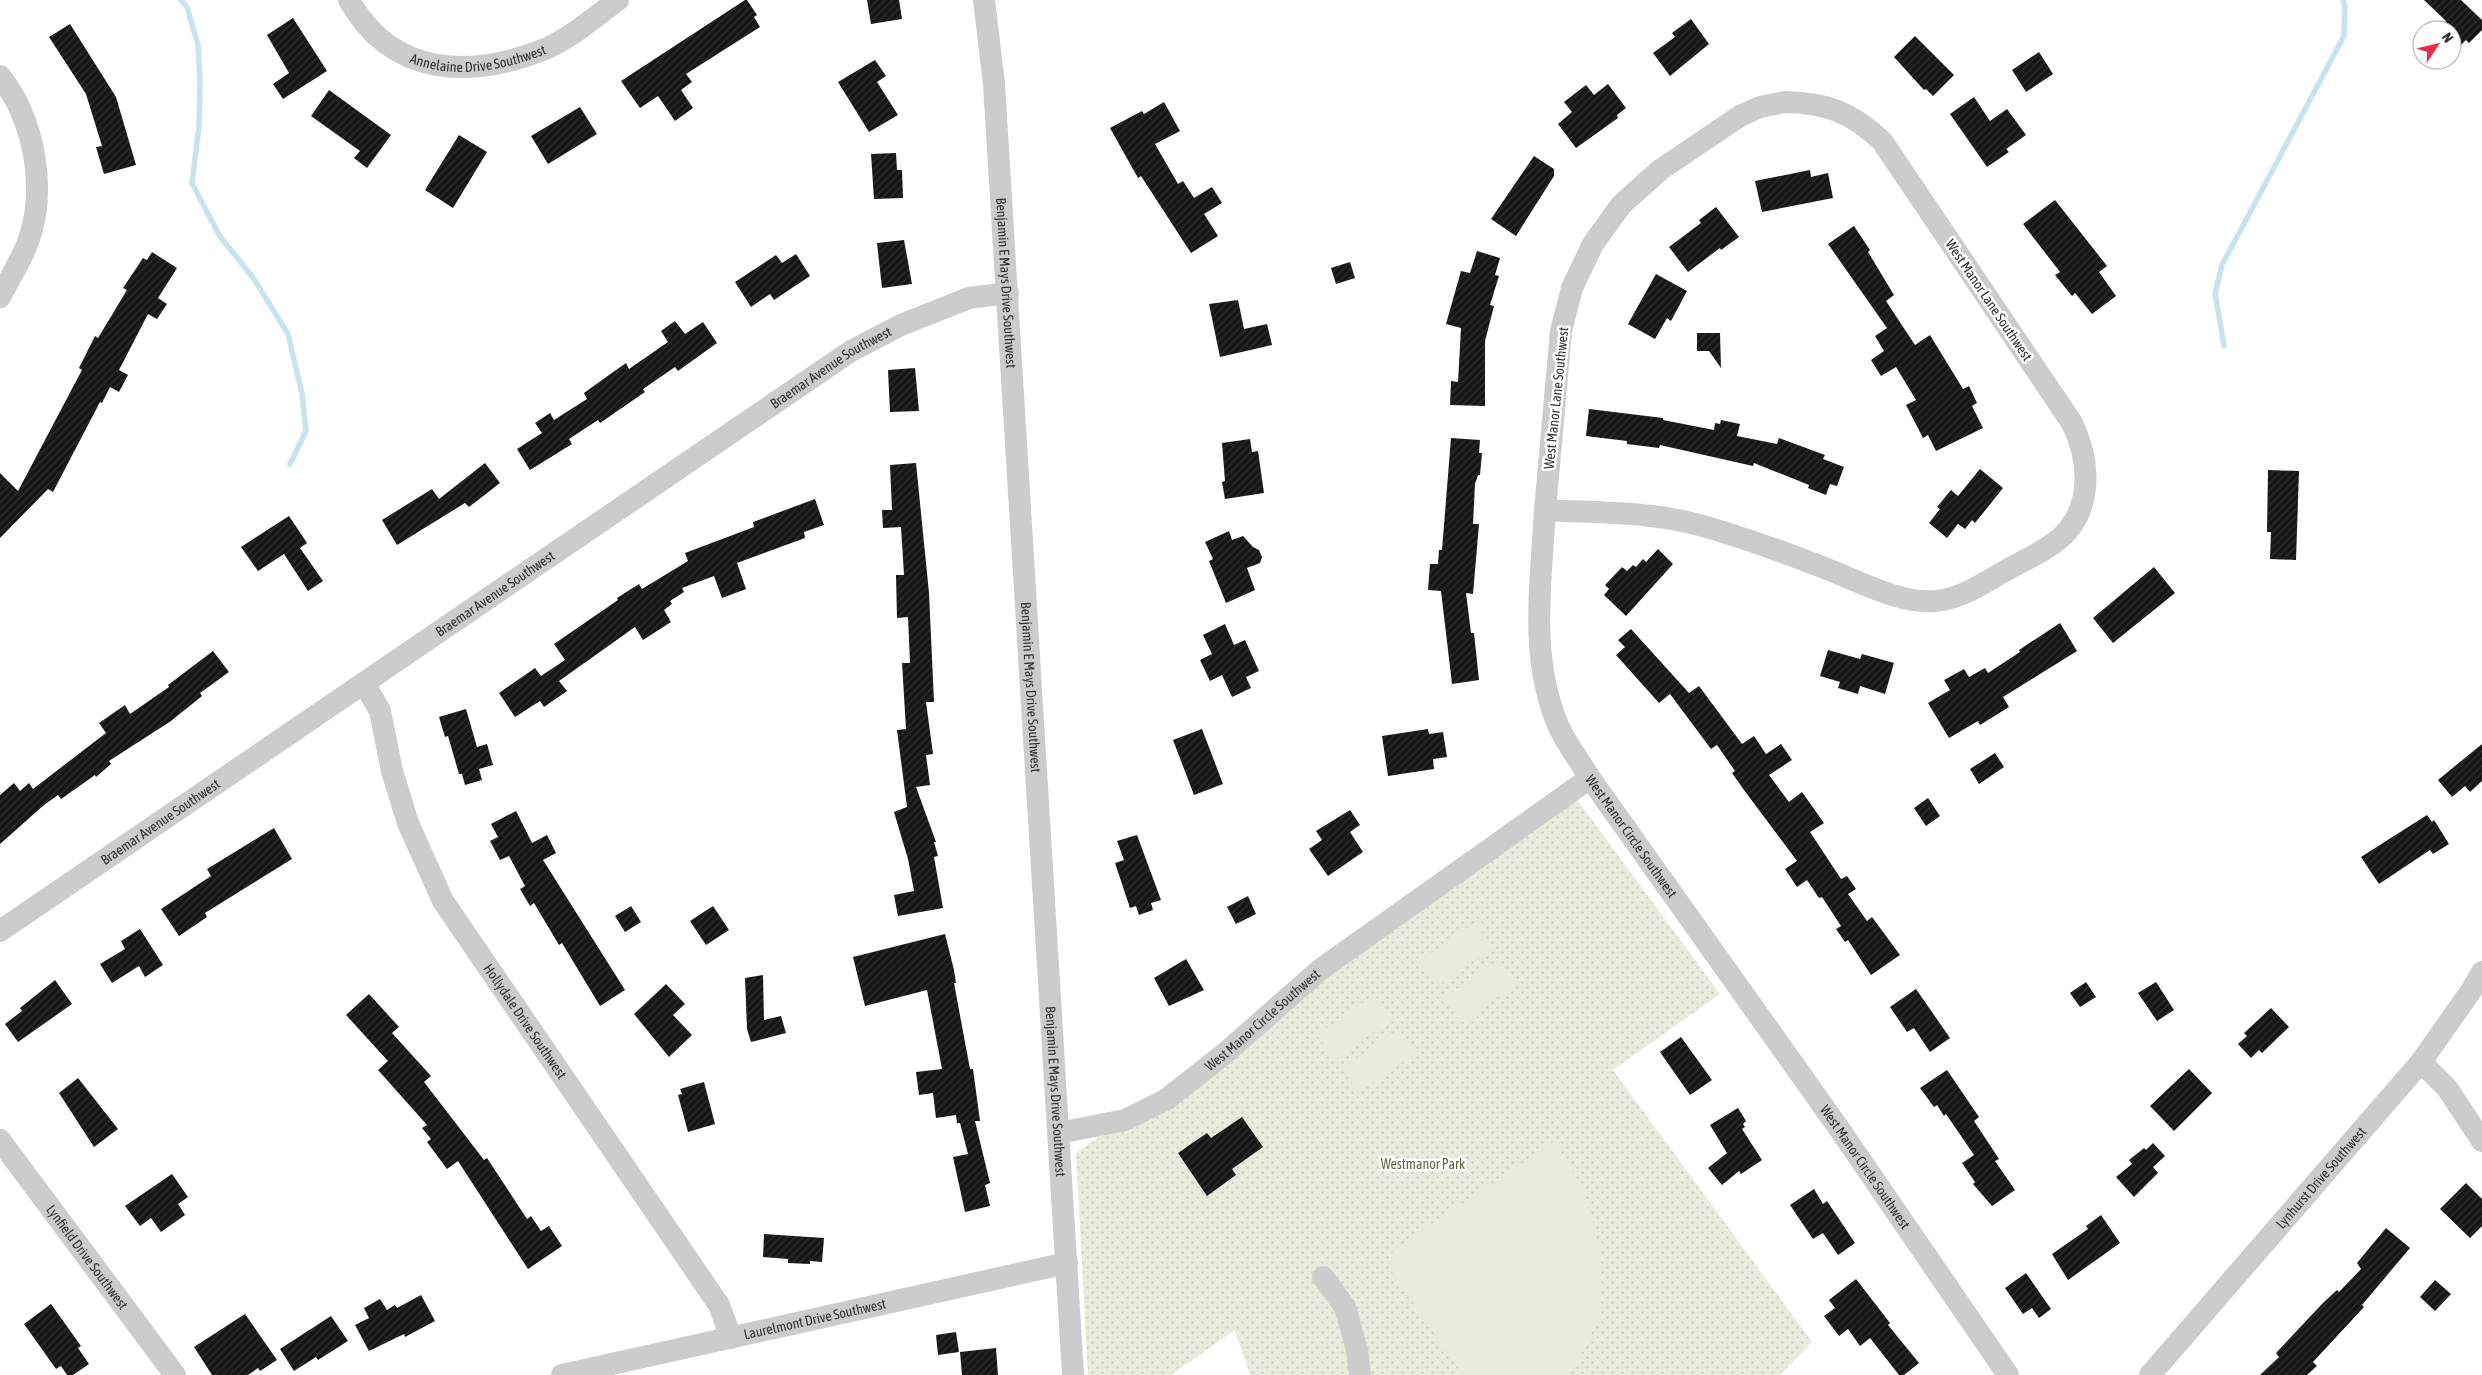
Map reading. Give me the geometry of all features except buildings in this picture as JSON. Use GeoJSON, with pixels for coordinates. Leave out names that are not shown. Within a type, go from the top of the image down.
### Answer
{"type":"FeatureCollection","features":[{"type":"Feature","properties":{"kind":"street","name":"Annelaine Drive Southwest"},"geometry":{"type":"LineString","coordinates":[[349,0],[358,17],[377,38],[423,63],[447,68],[498,64],[546,48],[575,32],[618,0]]}},
{"type":"Feature","properties":{"kind":"street","name":"Benjamin E Mays Drive Southwest"},"geometry":{"type":"LineString","coordinates":[[984,0],[994,84],[1008,293],[1073,1375]]}},
{"type":"Feature","properties":{"kind":"street"},"geometry":{"type":"LineString","coordinates":[[0,76],[23,116],[33,152],[37,203],[28,243],[0,297]]}},
{"type":"Feature","properties":{"kind":"street","name":"West Manor Lane Southwest"},"geometry":{"type":"LineString","coordinates":[[1545,510],[1644,516],[1700,525],[1754,541],[1898,597],[1936,601],[1969,591],[2055,543],[2070,526],[2080,508],[2085,489],[2086,467],[2082,443],[2072,423],[1882,140],[1864,124],[1839,110],[1812,102],[1785,102],[1760,107],[1740,116],[1660,170],[1621,205],[1593,244],[1572,288],[1561,331],[1545,510],[1539,634],[1542,674],[1558,726],[1590,778]]}},
{"type":"Feature","properties":{"kind":"street","name":"Braemar Avenue Southwest"},"geometry":{"type":"LineString","coordinates":[[0,930],[851,351],[902,325],[969,298],[1008,293]]}},
{"type":"Feature","properties":{"kind":"street","name":"Hollydale Drive Southwest"},"geometry":{"type":"LineString","coordinates":[[364,683],[380,711],[392,771],[408,823],[443,901],[718,1305],[731,1338]]}},
{"type":"Feature","properties":{"kind":"street","name":"West Manor Circle Southwest"},"geometry":{"type":"LineString","coordinates":[[1059,1133],[1125,1120],[1167,1099],[1223,1055],[1321,969],[1590,778],[1826,1111],[2008,1375]]}},
{"type":"Feature","properties":{"kind":"street","name":"Lynhurst Drive Southwest"},"geometry":{"type":"LineString","coordinates":[[2150,1375],[2421,1062],[2473,988],[2482,972]]}},
{"type":"Feature","properties":{"kind":"street"},"geometry":{"type":"LineString","coordinates":[[2421,1062],[2447,1088],[2482,1141]]}},
{"type":"Feature","properties":{"kind":"street","name":"Lynfield Drive Southwest"},"geometry":{"type":"LineString","coordinates":[[0,1140],[175,1375]]}},
{"type":"Feature","properties":{"kind":"street","name":"Laurelmont Drive Southwest"},"geometry":{"type":"LineString","coordinates":[[562,1375],[1067,1263]]}},
{"type":"Feature","properties":{"kind":"street"},"geometry":{"type":"LineString","coordinates":[[1324,1277],[1345,1307],[1357,1350],[1360,1375]]}},
{"type":"Feature","properties":{"kind":"green space","name":"Westmanor Park"},"geometry":{"type":"Polygon","coordinates":[[[1570,790],[1720,994],[1613,1070],[1812,1342],[1780,1375],[1250,1375],[1235,1330],[1171,1375],[1088,1375],[1076,1153],[1191,1072],[1570,790]]]}},
{"type":"Feature","properties":{"kind":"green space"},"geometry":{"type":"Polygon","coordinates":[[[1475,922],[1493,947],[1437,987],[1419,962],[1475,922]]]}},
{"type":"Feature","properties":{"kind":"green space"},"geometry":{"type":"Polygon","coordinates":[[[1499,959],[1517,984],[1461,1023],[1444,998],[1499,959]]]}},
{"type":"Feature","properties":{"kind":"green space"},"geometry":{"type":"Polygon","coordinates":[[[1373,995],[1391,1020],[1335,1060],[1317,1035],[1373,995]]]}},
{"type":"Feature","properties":{"kind":"green space"},"geometry":{"type":"Polygon","coordinates":[[[1398,1029],[1415,1054],[1359,1093],[1342,1068],[1398,1029]]]}},
{"type":"Feature","properties":{"kind":"green space"},"geometry":{"type":"Polygon","coordinates":[[[1555,1141],[1583,1190],[1600,1247],[1601,1315],[1578,1360],[1565,1375],[1463,1375],[1389,1268],[1393,1250],[1555,1141]]]}},
{"type":"Feature","properties":{"kind":"waterway"},"geometry":{"type":"LineString","coordinates":[[181,0],[187,7],[198,45],[200,82],[199,126],[192,183],[219,235],[254,279],[288,334],[302,394],[306,431],[290,464]]}},
{"type":"Feature","properties":{"kind":"waterway"},"geometry":{"type":"LineString","coordinates":[[2224,346],[2215,293],[2222,265],[2344,36],[2345,7],[2343,0]]}}]}
